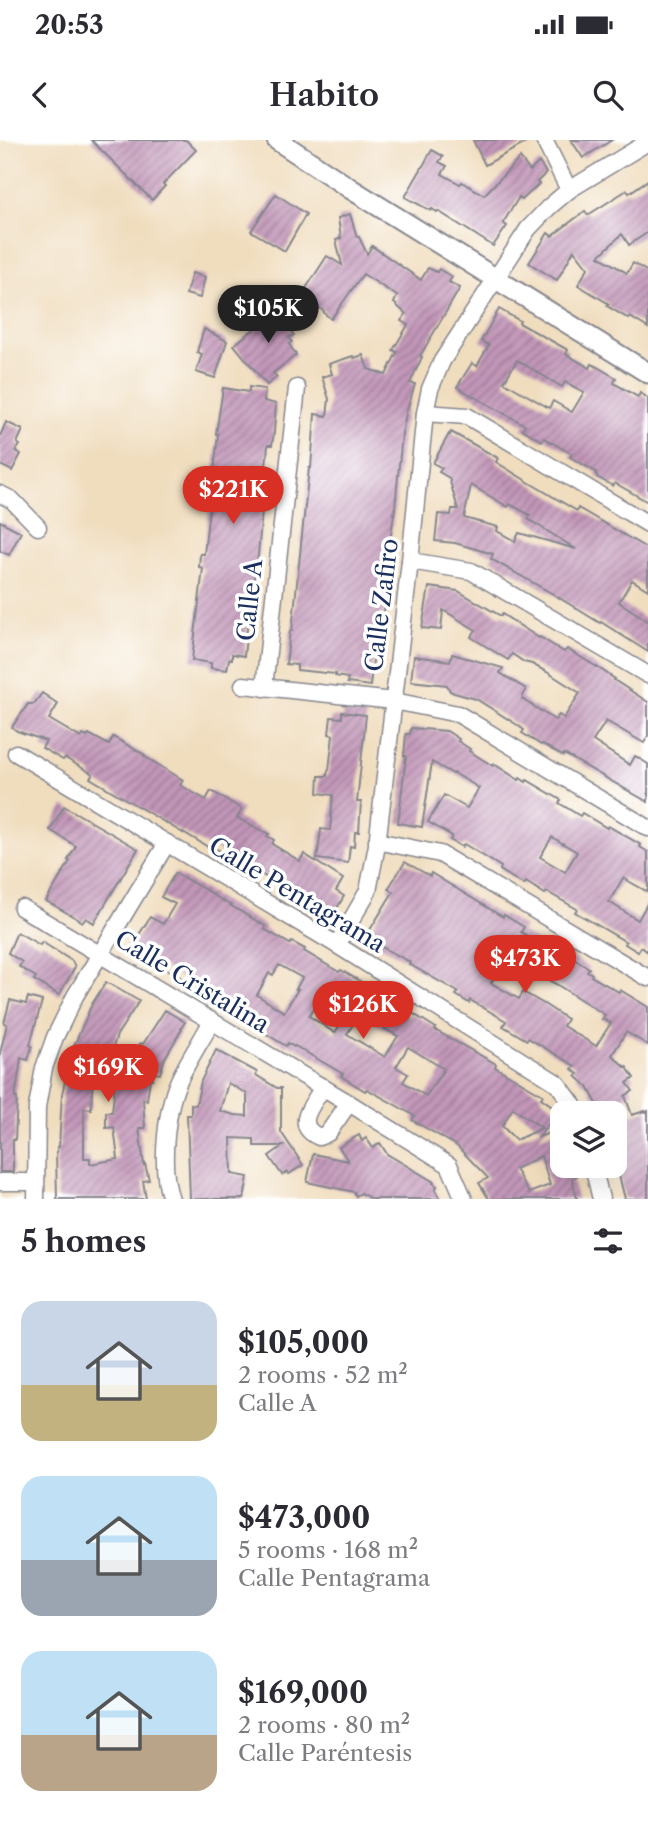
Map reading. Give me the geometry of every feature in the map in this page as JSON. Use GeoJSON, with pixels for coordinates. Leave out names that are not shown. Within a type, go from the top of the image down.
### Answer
{"type":"FeatureCollection","features":[{"type":"Feature","properties":{"kind":"street"},"geometry":{"type":"LineString","coordinates":[[544,140],[569,190]]}},
{"type":"Feature","properties":{"kind":"street"},"geometry":{"type":"LineString","coordinates":[[282,141],[648,373]]}},
{"type":"Feature","properties":{"kind":"street","name":"Calle Zafiro"},"geometry":{"type":"LineString","coordinates":[[337,945],[368,891],[377,841],[425,413],[430,389],[442,361],[528,229],[569,190],[648,142]]}},
{"type":"Feature","properties":{"kind":"street","name":"Calle A"},"geometry":{"type":"LineString","coordinates":[[264,688],[297,388]]}},
{"type":"Feature","properties":{"kind":"street"},"geometry":{"type":"LineString","coordinates":[[425,413],[467,416],[648,524]]}},
{"type":"Feature","properties":{"kind":"street"},"geometry":{"type":"LineString","coordinates":[[0,494],[12,500],[38,527]]}},
{"type":"Feature","properties":{"kind":"street"},"geometry":{"type":"LineString","coordinates":[[410,561],[471,571],[648,676]]}},
{"type":"Feature","properties":{"kind":"street"},"geometry":{"type":"LineString","coordinates":[[243,685],[394,701],[458,714],[648,828]]}},
{"type":"Feature","properties":{"kind":"street","name":"Calle Pentagrama"},"geometry":{"type":"LineString","coordinates":[[16,753],[337,945],[557,1083],[570,1101]]}},
{"type":"Feature","properties":{"kind":"street"},"geometry":{"type":"LineString","coordinates":[[377,841],[440,854],[648,978]]}},
{"type":"Feature","properties":{"kind":"street"},"geometry":{"type":"LineString","coordinates":[[0,1182],[35,1191],[37,1107],[44,1068],[55,1037],[75,996],[167,843]]}},
{"type":"Feature","properties":{"kind":"street","name":"Calle Cristalina"},"geometry":{"type":"LineString","coordinates":[[22,908],[449,1165],[464,1199]]}},
{"type":"Feature","properties":{"kind":"street"},"geometry":{"type":"LineString","coordinates":[[171,1199],[164,1154],[169,1116],[180,1077],[212,1021]]}},
{"type":"Feature","properties":{"kind":"street"},"geometry":{"type":"LineString","coordinates":[[323,1087],[304,1119],[305,1127],[311,1133],[319,1137],[328,1133],[349,1103]]}},
{"type":"Feature","properties":{"kind":"street"},"geometry":{"type":"LineString","coordinates":[[596,1178],[601,1199]]}},
{"type":"Feature","properties":{"kind":"building"},"geometry":{"type":"Polygon","coordinates":[[[91,140],[186,140],[196,150],[163,184],[165,186],[152,200],[91,140]]]}},
{"type":"Feature","properties":{"kind":"building"},"geometry":{"type":"Polygon","coordinates":[[[473,140],[531,140],[485,165],[473,140]]]}},
{"type":"Feature","properties":{"kind":"building"},"geometry":{"type":"Polygon","coordinates":[[[571,140],[612,140],[583,158],[571,140]]]}},
{"type":"Feature","properties":{"kind":"building"},"geometry":{"type":"Polygon","coordinates":[[[432,150],[443,156],[439,162],[447,166],[442,174],[484,195],[520,158],[530,171],[539,162],[546,173],[522,200],[519,197],[503,223],[507,226],[493,246],[438,211],[431,211],[405,197],[432,150]]]}},
{"type":"Feature","properties":{"kind":"building"},"geometry":{"type":"Polygon","coordinates":[[[648,180],[648,232],[629,245],[622,234],[599,256],[627,273],[633,263],[648,272],[648,328],[607,306],[609,304],[578,285],[588,268],[574,250],[557,280],[529,263],[548,233],[552,236],[585,211],[588,215],[648,180]]]}},
{"type":"Feature","properties":{"kind":"building"},"geometry":{"type":"Polygon","coordinates":[[[276,194],[306,214],[285,251],[251,231],[276,194]]]}},
{"type":"Feature","properties":{"kind":"building"},"geometry":{"type":"Polygon","coordinates":[[[350,214],[357,237],[367,254],[372,246],[421,280],[428,268],[437,272],[439,269],[452,277],[449,282],[460,288],[420,356],[422,357],[410,383],[415,384],[402,434],[385,574],[383,624],[379,651],[374,651],[370,686],[347,683],[348,678],[335,676],[336,674],[297,670],[297,665],[286,664],[311,468],[315,414],[327,416],[329,399],[322,377],[332,374],[329,364],[363,355],[368,369],[386,375],[397,352],[393,350],[408,325],[401,321],[406,314],[394,303],[397,296],[363,274],[331,319],[301,296],[327,256],[342,265],[336,240],[341,238],[338,218],[350,214]]]}},
{"type":"Feature","properties":{"kind":"building"},"geometry":{"type":"Polygon","coordinates":[[[192,273],[205,277],[200,298],[186,294],[192,273]]]}},
{"type":"Feature","properties":{"kind":"building"},"geometry":{"type":"Polygon","coordinates":[[[273,306],[294,335],[289,338],[292,342],[289,344],[296,355],[273,373],[277,377],[267,385],[234,345],[258,326],[254,320],[273,306]]]}},
{"type":"Feature","properties":{"kind":"building"},"geometry":{"type":"Polygon","coordinates":[[[499,309],[568,350],[566,354],[590,368],[592,364],[616,378],[614,383],[638,397],[640,393],[648,398],[648,502],[615,483],[613,486],[597,477],[596,472],[570,457],[572,454],[544,438],[542,441],[522,429],[525,425],[457,387],[472,363],[477,366],[489,345],[481,341],[499,309]],[[517,360],[504,382],[549,408],[553,401],[572,412],[584,392],[565,382],[562,387],[517,360]]]}},
{"type":"Feature","properties":{"kind":"building"},"geometry":{"type":"Polygon","coordinates":[[[204,329],[227,341],[215,378],[196,372],[202,354],[197,352],[204,329]]]}},
{"type":"Feature","properties":{"kind":"building"},"geometry":{"type":"Polygon","coordinates":[[[249,387],[265,389],[264,401],[276,404],[274,432],[272,445],[268,445],[258,555],[244,656],[232,654],[227,670],[211,668],[211,663],[192,660],[203,568],[199,567],[200,554],[204,554],[223,388],[249,392],[249,387]]]}},
{"type":"Feature","properties":{"kind":"building"},"geometry":{"type":"Polygon","coordinates":[[[6,422],[23,430],[16,451],[21,454],[12,471],[0,465],[0,436],[6,422]]]}},
{"type":"Feature","properties":{"kind":"building"},"geometry":{"type":"Polygon","coordinates":[[[451,432],[498,458],[496,462],[525,480],[648,549],[648,590],[632,580],[619,602],[648,621],[648,652],[491,559],[493,554],[455,543],[435,541],[438,514],[451,515],[452,509],[458,509],[449,478],[439,472],[442,468],[433,463],[451,432]],[[471,485],[464,518],[498,527],[497,531],[515,541],[519,533],[576,549],[528,519],[530,515],[510,504],[508,507],[471,485]]]}},
{"type":"Feature","properties":{"kind":"building"},"geometry":{"type":"Polygon","coordinates":[[[0,521],[21,532],[9,555],[0,551],[0,521]]]}},
{"type":"Feature","properties":{"kind":"building"},"geometry":{"type":"Polygon","coordinates":[[[429,587],[458,591],[501,616],[502,614],[564,652],[567,649],[597,667],[648,702],[648,736],[644,743],[606,721],[593,741],[630,765],[635,756],[648,764],[648,802],[564,754],[563,756],[541,745],[522,733],[524,730],[519,726],[476,699],[454,693],[447,685],[411,681],[414,656],[450,661],[452,654],[503,668],[500,673],[526,689],[522,699],[555,720],[559,715],[564,718],[580,693],[512,654],[508,660],[471,637],[476,630],[443,610],[441,630],[422,628],[429,587]]]}},
{"type":"Feature","properties":{"kind":"building"},"geometry":{"type":"Polygon","coordinates":[[[42,693],[58,704],[49,719],[81,738],[89,734],[109,745],[113,737],[183,780],[180,785],[206,800],[211,791],[242,809],[237,818],[269,834],[267,836],[274,840],[272,844],[300,861],[304,854],[343,879],[336,891],[344,896],[336,910],[334,908],[329,916],[307,902],[305,906],[281,892],[284,888],[236,859],[183,833],[90,778],[93,774],[42,748],[46,741],[17,731],[12,727],[28,704],[34,704],[42,693]]]}},
{"type":"Feature","properties":{"kind":"building"},"geometry":{"type":"Polygon","coordinates":[[[342,712],[366,715],[357,802],[361,802],[359,832],[355,832],[354,847],[350,846],[348,863],[317,859],[321,829],[330,830],[333,795],[318,793],[319,776],[327,776],[329,770],[333,735],[329,734],[331,717],[342,718],[342,712]]]}},
{"type":"Feature","properties":{"kind":"building"},"geometry":{"type":"Polygon","coordinates":[[[411,728],[447,731],[470,749],[469,751],[493,766],[494,764],[519,780],[527,780],[561,800],[559,803],[580,816],[582,813],[641,845],[640,847],[648,852],[648,892],[623,878],[609,902],[638,920],[648,902],[648,952],[641,947],[638,952],[575,912],[577,909],[547,892],[545,894],[526,882],[524,885],[464,844],[462,847],[450,840],[452,836],[428,822],[444,795],[467,808],[479,788],[454,773],[432,762],[422,827],[398,823],[406,734],[410,734],[411,728]],[[552,837],[540,857],[565,872],[577,852],[552,837]]]}},
{"type":"Feature","properties":{"kind":"building"},"geometry":{"type":"Polygon","coordinates":[[[64,806],[138,849],[94,923],[86,918],[83,922],[46,901],[76,846],[50,830],[64,806]]]}},
{"type":"Feature","properties":{"kind":"building"},"geometry":{"type":"Polygon","coordinates":[[[405,862],[430,876],[431,873],[524,927],[521,932],[548,948],[551,942],[573,954],[572,957],[589,968],[587,971],[591,976],[648,1007],[648,1045],[626,1032],[612,1055],[626,1066],[634,1078],[627,1083],[633,1091],[625,1096],[627,1101],[596,1101],[588,1087],[576,1076],[578,1074],[572,1069],[575,1066],[503,1026],[506,1021],[470,1000],[469,1003],[456,995],[458,992],[409,964],[410,962],[365,938],[393,892],[388,889],[405,862]],[[507,953],[492,974],[495,976],[491,983],[519,999],[523,992],[544,1004],[567,1019],[563,1026],[596,1046],[611,1023],[602,1019],[605,1015],[535,973],[536,970],[507,953]]]}},
{"type":"Feature","properties":{"kind":"building"},"geometry":{"type":"Polygon","coordinates":[[[175,873],[265,926],[264,929],[365,984],[362,989],[410,1017],[412,1013],[436,1028],[435,1030],[496,1064],[495,1067],[543,1095],[541,1098],[550,1104],[550,1122],[539,1137],[550,1133],[550,1178],[572,1178],[577,1199],[489,1199],[479,1183],[488,1178],[457,1146],[412,1120],[415,1116],[367,1089],[365,1091],[341,1076],[343,1074],[295,1046],[288,1043],[286,1046],[227,1010],[228,1007],[224,1003],[131,951],[150,917],[163,924],[175,904],[161,897],[175,873]],[[279,965],[273,975],[269,973],[257,995],[284,1012],[302,978],[279,965]],[[320,997],[309,1016],[335,1033],[347,1013],[320,997]],[[359,1015],[347,1034],[385,1057],[398,1036],[359,1015]],[[408,1047],[396,1067],[408,1074],[403,1082],[426,1096],[444,1069],[408,1047]],[[513,1108],[502,1126],[516,1140],[542,1128],[513,1108]],[[541,1156],[515,1169],[529,1193],[550,1185],[541,1156]]]}},
{"type":"Feature","properties":{"kind":"building"},"geometry":{"type":"Polygon","coordinates":[[[17,932],[40,945],[42,942],[72,961],[75,967],[59,995],[34,980],[36,977],[19,967],[22,962],[8,953],[17,932]]]}},
{"type":"Feature","properties":{"kind":"building"},"geometry":{"type":"Polygon","coordinates":[[[106,982],[139,1001],[117,1035],[109,1060],[132,1067],[140,1043],[143,1044],[165,1010],[185,1022],[165,1058],[160,1074],[153,1073],[153,1079],[150,1079],[147,1100],[143,1099],[145,1128],[139,1128],[149,1180],[143,1181],[146,1199],[57,1199],[56,1152],[59,1147],[62,1094],[73,1048],[92,1004],[106,982]],[[93,1077],[91,1109],[84,1108],[84,1158],[90,1158],[90,1164],[118,1159],[114,1127],[106,1128],[106,1112],[112,1112],[115,1083],[93,1077]]]}},
{"type":"Feature","properties":{"kind":"building"},"geometry":{"type":"Polygon","coordinates":[[[28,997],[42,1001],[28,1060],[21,1058],[15,1098],[13,1172],[0,1172],[0,1053],[7,1024],[4,1023],[10,1000],[26,1004],[28,997]]]}},
{"type":"Feature","properties":{"kind":"building"},"geometry":{"type":"Polygon","coordinates":[[[216,1050],[281,1088],[281,1132],[303,1165],[289,1174],[287,1172],[282,1175],[269,1156],[283,1146],[254,1146],[254,1139],[231,1138],[232,1174],[248,1177],[244,1199],[190,1199],[187,1115],[191,1115],[191,1104],[196,1105],[201,1081],[216,1050]],[[228,1083],[220,1111],[247,1116],[247,1094],[228,1083]]]}},
{"type":"Feature","properties":{"kind":"building"},"geometry":{"type":"Polygon","coordinates":[[[627,1101],[632,1115],[648,1111],[648,1199],[625,1199],[620,1178],[627,1178],[627,1101]]]}},
{"type":"Feature","properties":{"kind":"building"},"geometry":{"type":"Polygon","coordinates":[[[359,1135],[362,1141],[366,1138],[373,1148],[380,1143],[387,1154],[434,1182],[440,1199],[371,1199],[361,1193],[356,1196],[354,1192],[307,1182],[313,1154],[348,1161],[339,1147],[359,1135]]]}}]}
